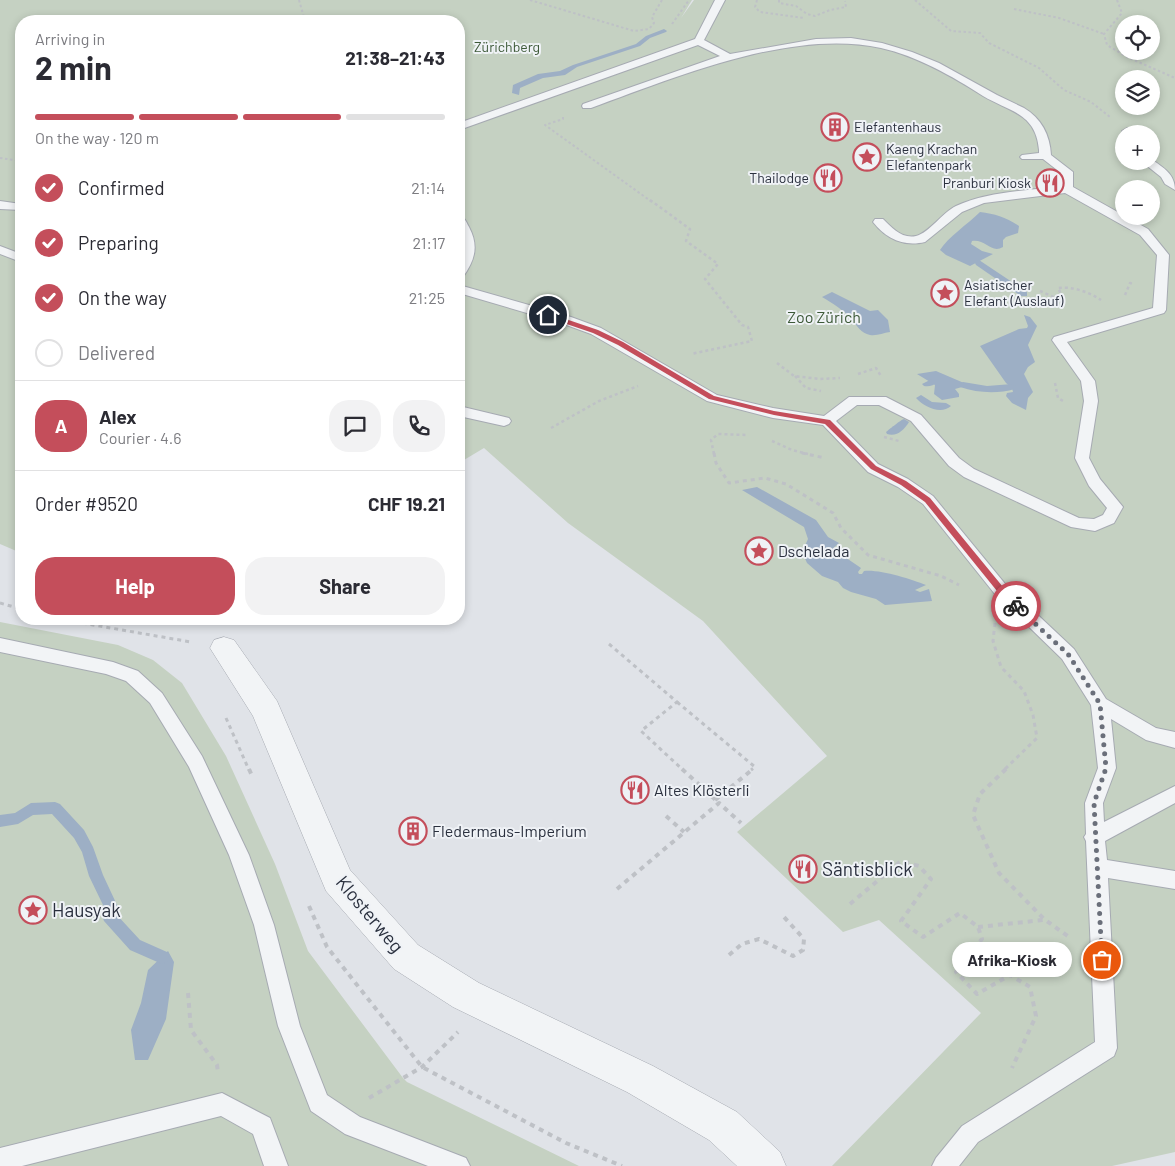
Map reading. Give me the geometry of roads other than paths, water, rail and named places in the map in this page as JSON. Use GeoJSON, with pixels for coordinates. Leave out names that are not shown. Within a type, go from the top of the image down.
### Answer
{"type":"FeatureCollection","features":[{"type":"Feature","properties":{"kind":"street","name":"Klosterweg"},"geometry":{"type":"LineString","coordinates":[[224,648],[266,710],[338,880],[406,956],[466,995],[640,1079],[723,1126],[766,1166]]}},
{"type":"Feature","properties":{"kind":"lane"},"geometry":{"type":"LineString","coordinates":[[465,125],[699,41],[720,0]]}},
{"type":"Feature","properties":{"kind":"lane"},"geometry":{"type":"LineString","coordinates":[[699,41],[729,57]]}},
{"type":"Feature","properties":{"kind":"lane"},"geometry":{"type":"LineString","coordinates":[[587,106],[698,66],[729,57],[800,44],[837,41],[869,43],[896,49],[971,84],[1002,102],[1016,106],[1032,119],[1045,138],[1046,156]]}},
{"type":"Feature","properties":{"kind":"lane"},"geometry":{"type":"LineString","coordinates":[[1026,157],[1046,156],[1067,172],[1067,189]]}},
{"type":"Feature","properties":{"kind":"lane"},"geometry":{"type":"LineString","coordinates":[[1159,170],[1166,175],[1169,182],[1175,187]]}},
{"type":"Feature","properties":{"kind":"lane"},"geometry":{"type":"LineString","coordinates":[[879,222],[890,233],[906,240],[921,239],[958,209],[982,200],[1067,189],[1144,232],[1163,256],[1159,310]]}},
{"type":"Feature","properties":{"kind":"lane"},"geometry":{"type":"LineString","coordinates":[[0,205],[15,206]]}},
{"type":"Feature","properties":{"kind":"lane"},"geometry":{"type":"LineString","coordinates":[[465,230],[470,240],[470,252],[465,262]]}},
{"type":"Feature","properties":{"kind":"lane"},"geometry":{"type":"LineString","coordinates":[[0,250],[15,256]]}},
{"type":"Feature","properties":{"kind":"lane"},"geometry":{"type":"LineString","coordinates":[[465,292],[566,320],[596,331],[712,398],[774,413],[828,422],[873,468],[903,483],[928,500],[1000,589],[1068,654],[1100,704],[1152,735],[1175,740]]}},
{"type":"Feature","properties":{"kind":"lane"},"geometry":{"type":"LineString","coordinates":[[828,422],[854,400],[881,400],[916,418],[954,462],[969,473],[1076,523],[1095,524],[1109,519],[1115,508],[1094,482],[1082,458],[1091,401],[1088,381],[1060,340],[1159,310],[1175,314]]}},
{"type":"Feature","properties":{"kind":"lane"},"geometry":{"type":"LineString","coordinates":[[465,412],[504,421]]}},
{"type":"Feature","properties":{"kind":"lane"},"geometry":{"type":"LineString","coordinates":[[0,645],[107,666],[132,676],[156,698],[196,762],[239,855],[264,925],[288,1026],[319,1103],[353,1126],[458,1166]]}},
{"type":"Feature","properties":{"kind":"lane"},"geometry":{"type":"LineString","coordinates":[[944,1166],[970,1134],[1106,1048],[1094,837],[1094,803],[1106,768],[1100,704]]}},
{"type":"Feature","properties":{"kind":"lane"},"geometry":{"type":"LineString","coordinates":[[1094,837],[1175,794]]}},
{"type":"Feature","properties":{"kind":"lane"},"geometry":{"type":"LineString","coordinates":[[1096,867],[1175,880]]}},
{"type":"Feature","properties":{"kind":"lane"},"geometry":{"type":"LineString","coordinates":[[0,1160],[222,1104],[262,1126],[276,1166]]}},
{"type":"Feature","properties":{"kind":"water"},"geometry":{"type":"Polygon","coordinates":[[[980,212],[1010,220],[1019,226],[1018,233],[1006,237],[1003,240],[1003,247],[999,249],[992,248],[981,242],[972,241],[971,244],[982,251],[993,254],[970,266],[946,255],[940,250],[953,235],[980,212]]]}},
{"type":"Feature","properties":{"kind":"water"},"geometry":{"type":"Polygon","coordinates":[[[832,292],[870,311],[878,310],[888,320],[890,332],[878,335],[864,333],[849,316],[822,297],[832,292]]]}},
{"type":"Feature","properties":{"kind":"water"},"geometry":{"type":"Polygon","coordinates":[[[1024,315],[1030,317],[1037,326],[1028,345],[1035,362],[1028,367],[1024,374],[1033,392],[1028,398],[1026,410],[1012,403],[1006,396],[1007,393],[1013,392],[1012,388],[1006,383],[980,346],[1019,329],[1027,328],[1024,315]]]}},
{"type":"Feature","properties":{"kind":"water"},"geometry":{"type":"Polygon","coordinates":[[[936,371],[964,383],[962,387],[955,389],[959,397],[942,400],[934,394],[935,385],[917,374],[936,371]]]}},
{"type":"Feature","properties":{"kind":"water"},"geometry":{"type":"Polygon","coordinates":[[[757,487],[816,520],[828,537],[839,543],[830,551],[821,550],[817,554],[819,557],[832,556],[839,553],[861,568],[858,572],[859,574],[862,574],[864,571],[886,573],[926,585],[915,590],[920,592],[929,589],[932,601],[885,605],[876,599],[851,592],[843,588],[838,582],[822,576],[807,563],[802,552],[808,539],[804,527],[742,490],[757,487]]]}},
{"type":"Feature","properties":{"kind":"water"},"geometry":{"type":"Polygon","coordinates":[[[168,951],[174,962],[166,1019],[148,1060],[135,1060],[131,1030],[141,1003],[148,970],[168,951]]]}},
{"type":"Feature","properties":{"kind":"waterway"},"geometry":{"type":"LineString","coordinates":[[516,93],[516,87],[541,76],[562,73],[575,66],[638,45],[648,37],[664,31]]}},
{"type":"Feature","properties":{"kind":"waterway"},"geometry":{"type":"LineString","coordinates":[[979,263],[1024,294]]}},
{"type":"Feature","properties":{"kind":"waterway"},"geometry":{"type":"LineString","coordinates":[[927,384],[932,382]]}},
{"type":"Feature","properties":{"kind":"waterway"},"geometry":{"type":"LineString","coordinates":[[963,385],[987,389],[1012,387]]}},
{"type":"Feature","properties":{"kind":"waterway"},"geometry":{"type":"LineString","coordinates":[[921,398],[930,405],[946,406]]}},
{"type":"Feature","properties":{"kind":"waterway"},"geometry":{"type":"LineString","coordinates":[[891,432],[897,430],[904,422]]}},
{"type":"Feature","properties":{"kind":"waterway"},"geometry":{"type":"LineString","coordinates":[[0,821],[18,818],[31,809],[55,808],[79,834],[88,851],[96,876],[110,905],[109,916],[135,945],[143,950],[157,953],[162,957]]}},
{"type":"Feature","properties":{"kind":"place","name":"Elefantenhaus"},"geometry":{"type":"Point","coordinates":[835,127]}},
{"type":"Feature","properties":{"kind":"place","name":"Kaeng Krachan Elefantenpark"},"geometry":{"type":"Point","coordinates":[867,157]}},
{"type":"Feature","properties":{"kind":"place","name":"Thailodge"},"geometry":{"type":"Point","coordinates":[828,178]}},
{"type":"Feature","properties":{"kind":"place","name":"Pranburi Kiosk"},"geometry":{"type":"Point","coordinates":[1050,183]}},
{"type":"Feature","properties":{"kind":"place","name":"Asiatischer Elefant (Auslauf)"},"geometry":{"type":"Point","coordinates":[945,293]}},
{"type":"Feature","properties":{"kind":"place","name":"Dschelada"},"geometry":{"type":"Point","coordinates":[759,551]}},
{"type":"Feature","properties":{"kind":"place","name":"Altes Klösterli"},"geometry":{"type":"Point","coordinates":[635,790]}},
{"type":"Feature","properties":{"kind":"place","name":"Fledermaus-Imperium"},"geometry":{"type":"Point","coordinates":[413,831]}},
{"type":"Feature","properties":{"kind":"place","name":"Säntisblick"},"geometry":{"type":"Point","coordinates":[803,869]}},
{"type":"Feature","properties":{"kind":"place","name":"Hausyak"},"geometry":{"type":"Point","coordinates":[33,910]}},
{"type":"Feature","properties":{"kind":"place","name":"Afrika-Kiosk"},"geometry":{"type":"Point","coordinates":[1102,960]}},
{"type":"Feature","properties":{"kind":"park label","name":"Zürichberg"},"geometry":{"type":"Point","coordinates":[507,47]}},
{"type":"Feature","properties":{"kind":"park label","name":"Zoo Zürich"},"geometry":{"type":"Point","coordinates":[824,317]}}]}
